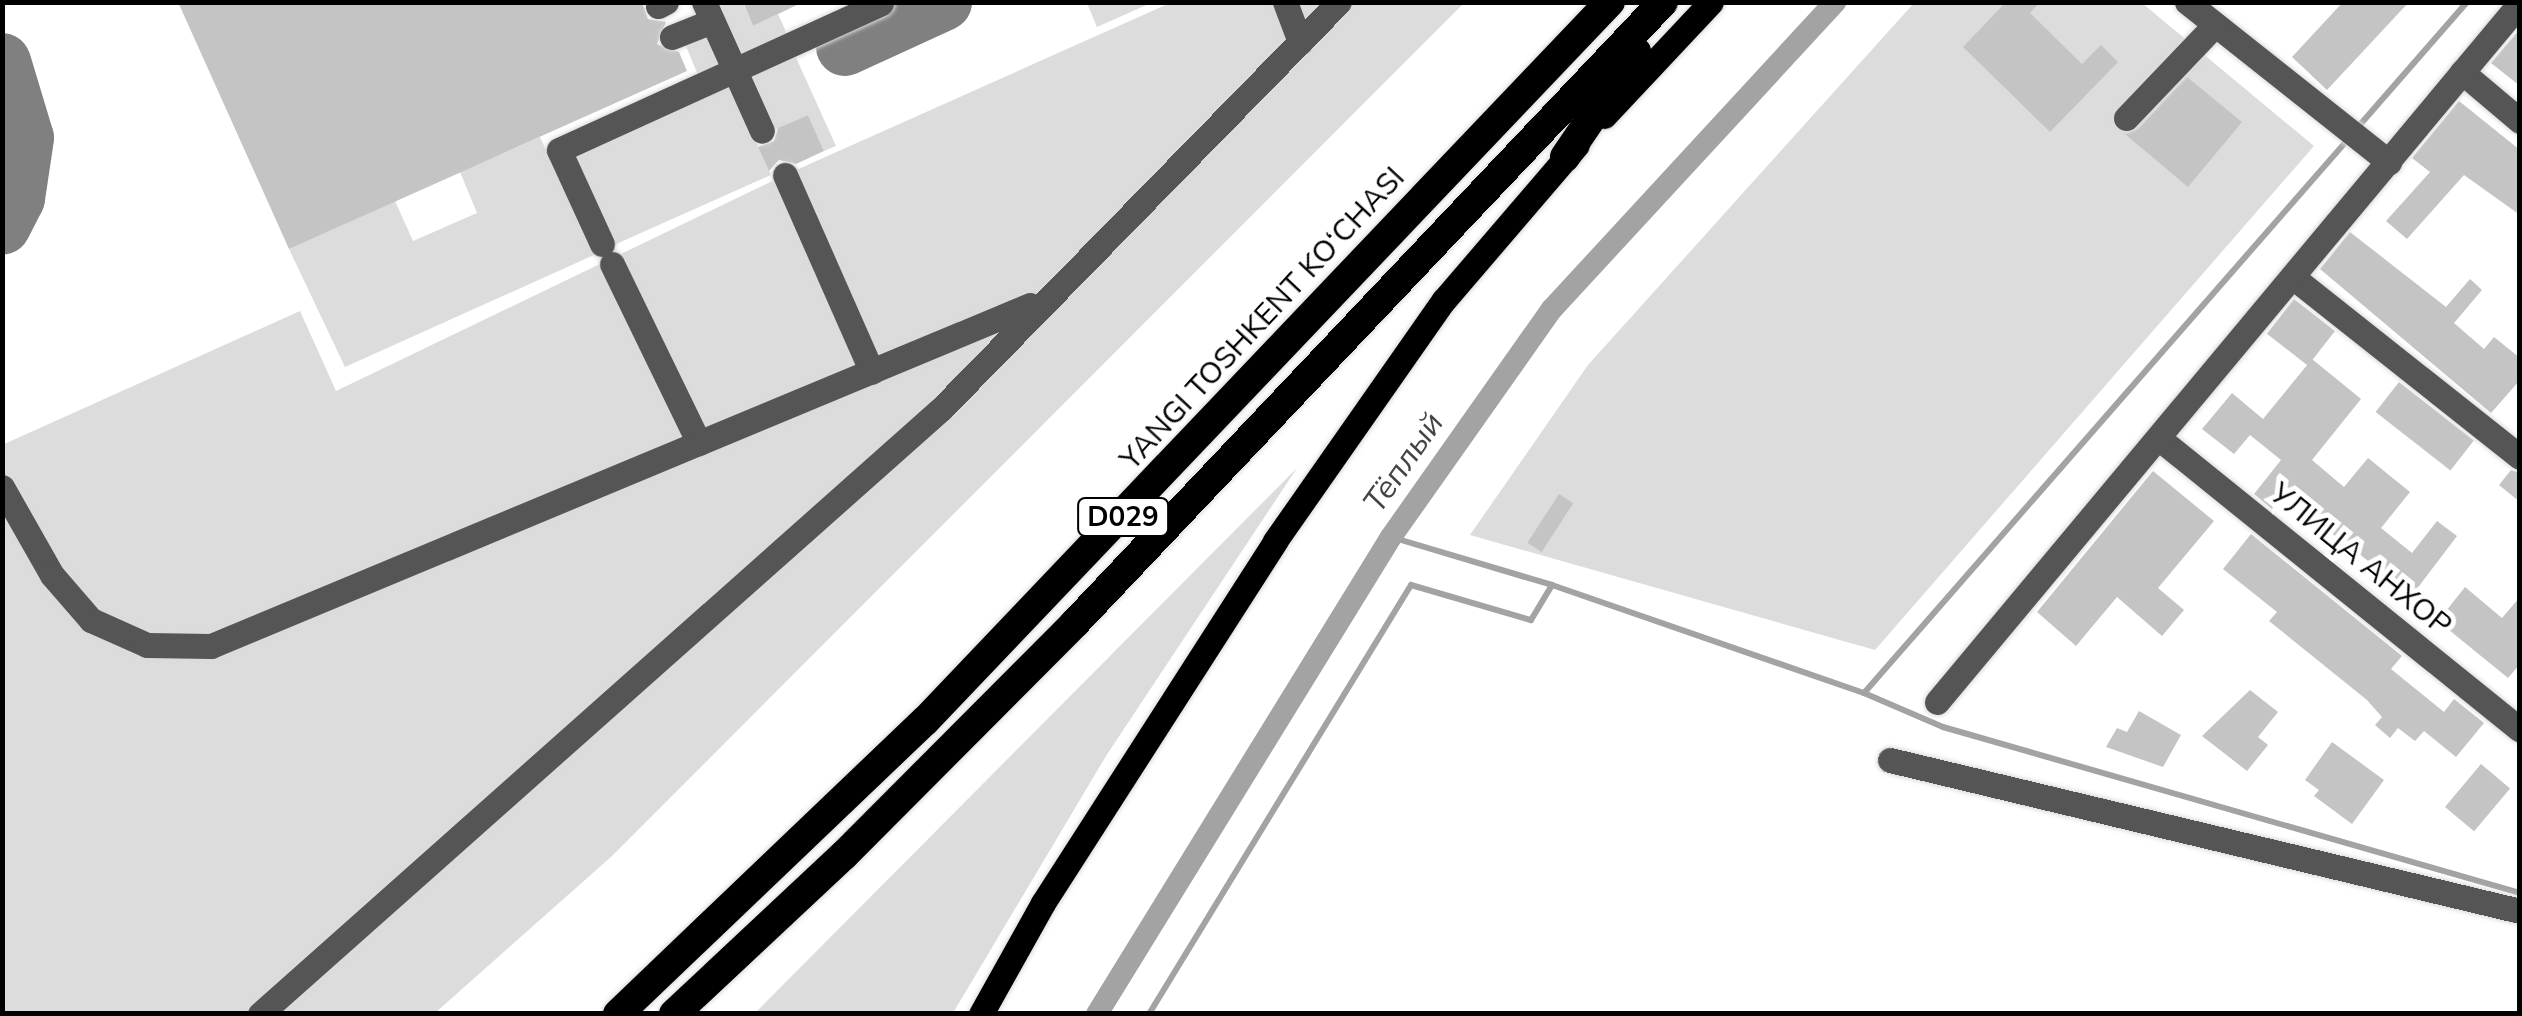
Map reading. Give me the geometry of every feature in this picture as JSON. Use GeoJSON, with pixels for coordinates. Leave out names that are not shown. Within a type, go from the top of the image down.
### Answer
{"type":"FeatureCollection","features":[{"type":"Feature","properties":{"kind":"highway","name":"YANGI TOSHKENT KO‘CHASI"},"geometry":{"type":"LineString","coordinates":[[618,1014],[925,721],[1610,2]]}},
{"type":"Feature","properties":{"kind":"highway"},"geometry":{"type":"LineString","coordinates":[[1566,157],[1666,2]]}},
{"type":"Feature","properties":{"kind":"highway","name":"D029"},"geometry":{"type":"LineString","coordinates":[[674,1014],[1050,649],[1666,2]]}},
{"type":"Feature","properties":{"kind":"main road"},"geometry":{"type":"LineString","coordinates":[[981,1014],[1054,887],[1275,541],[1444,300],[1566,157],[1710,2]]}},
{"type":"Feature","properties":{"kind":"street"},"geometry":{"type":"LineString","coordinates":[[1284,2],[1300,42]]}},
{"type":"Feature","properties":{"kind":"street"},"geometry":{"type":"LineString","coordinates":[[260,1014],[941,409],[1045,298],[1339,2]]}},
{"type":"Feature","properties":{"kind":"street"},"geometry":{"type":"LineString","coordinates":[[2187,2],[2378,154]]}},
{"type":"Feature","properties":{"kind":"street"},"geometry":{"type":"LineString","coordinates":[[1937,702],[2294,278],[2378,154],[2462,72],[2520,2]]}},
{"type":"Feature","properties":{"kind":"street"},"geometry":{"type":"LineString","coordinates":[[699,443],[559,150],[882,3]]}},
{"type":"Feature","properties":{"kind":"street"},"geometry":{"type":"LineString","coordinates":[[672,36],[708,12],[762,131]]}},
{"type":"Feature","properties":{"kind":"street"},"geometry":{"type":"LineString","coordinates":[[2126,118],[2215,25]]}},
{"type":"Feature","properties":{"kind":"street"},"geometry":{"type":"LineString","coordinates":[[2462,72],[2520,121]]}},
{"type":"Feature","properties":{"kind":"street"},"geometry":{"type":"LineString","coordinates":[[785,176],[872,372]]}},
{"type":"Feature","properties":{"kind":"street"},"geometry":{"type":"LineString","coordinates":[[2294,278],[2520,458]]}},
{"type":"Feature","properties":{"kind":"street"},"geometry":{"type":"LineString","coordinates":[[2,487],[52,575],[80,610],[116,634],[178,650],[211,646],[272,626],[1045,298]]}},
{"type":"Feature","properties":{"kind":"street","name":"УЛИЦА АНХОР"},"geometry":{"type":"LineString","coordinates":[[2160,440],[2520,730]]}},
{"type":"Feature","properties":{"kind":"street"},"geometry":{"type":"LineString","coordinates":[[1890,760],[2520,911]]}},
{"type":"Feature","properties":{"kind":"shaded area"},"geometry":{"type":"Polygon","coordinates":[[[712,3],[743,3],[753,26],[778,14],[788,36],[737,55],[712,3]]]}},
{"type":"Feature","properties":{"kind":"shaded area"},"geometry":{"type":"Polygon","coordinates":[[[1087,3],[1151,3],[1097,27],[1087,3]]]}},
{"type":"Feature","properties":{"kind":"shaded area"},"geometry":{"type":"Polygon","coordinates":[[[1170,3],[1464,3],[612,856],[435,1013],[3,1013],[2,445],[300,311],[336,391],[785,175],[1170,3]]]}},
{"type":"Feature","properties":{"kind":"shaded area"},"geometry":{"type":"Polygon","coordinates":[[[1914,3],[2142,3],[2314,146],[1875,650],[1470,535],[1588,365],[1914,3]]]}},
{"type":"Feature","properties":{"kind":"shaded area"},"geometry":{"type":"Polygon","coordinates":[[[706,32],[721,64],[698,75],[683,39],[706,32]]]}},
{"type":"Feature","properties":{"kind":"shaded area"},"geometry":{"type":"Polygon","coordinates":[[[793,51],[836,146],[824,151],[808,115],[772,131],[751,84],[751,72],[793,51]]]}},
{"type":"Feature","properties":{"kind":"shaded area"},"geometry":{"type":"Polygon","coordinates":[[[721,83],[731,86],[771,175],[614,245],[571,151],[721,83]]]}},
{"type":"Feature","properties":{"kind":"shaded area"},"geometry":{"type":"Polygon","coordinates":[[[540,137],[594,255],[345,367],[289,249],[395,201],[413,241],[477,213],[460,172],[540,137]]]}},
{"type":"Feature","properties":{"kind":"shaded area"},"geometry":{"type":"Polygon","coordinates":[[[1297,468],[1106,756],[953,1013],[755,1013],[1297,468]]]}},
{"type":"Feature","properties":{"kind":"building"},"geometry":{"type":"Polygon","coordinates":[[[178,2],[642,2],[648,19],[666,22],[657,44],[679,52],[687,71],[289,249],[178,2]]]}},
{"type":"Feature","properties":{"kind":"building"},"geometry":{"type":"Polygon","coordinates":[[[743,2],[803,2],[753,26],[743,2]]]}},
{"type":"Feature","properties":{"kind":"building"},"geometry":{"type":"Polygon","coordinates":[[[2006,2],[2040,2],[2030,13],[2082,64],[2101,45],[2118,62],[2050,132],[1963,47],[2006,2]]]}},
{"type":"Feature","properties":{"kind":"building"},"geometry":{"type":"Polygon","coordinates":[[[2343,2],[2409,2],[2327,90],[2292,57],[2343,2]]]}},
{"type":"Feature","properties":{"kind":"building"},"geometry":{"type":"Polygon","coordinates":[[[2520,29],[2520,86],[2491,63],[2520,29]]]}},
{"type":"Feature","properties":{"kind":"building"},"geometry":{"type":"Polygon","coordinates":[[[2187,77],[2242,122],[2188,187],[2125,134],[2138,129],[2187,77]]]}},
{"type":"Feature","properties":{"kind":"building"},"geometry":{"type":"Polygon","coordinates":[[[2459,101],[2520,150],[2520,215],[2464,175],[2407,239],[2386,221],[2430,172],[2412,158],[2459,101]]]}},
{"type":"Feature","properties":{"kind":"building"},"geometry":{"type":"Polygon","coordinates":[[[808,115],[824,151],[796,164],[779,160],[769,171],[758,147],[774,141],[778,128],[808,115]]]}},
{"type":"Feature","properties":{"kind":"building"},"geometry":{"type":"Polygon","coordinates":[[[2350,232],[2446,307],[2470,279],[2482,290],[2454,323],[2484,349],[2494,337],[2520,358],[2520,380],[2491,413],[2320,269],[2350,232]]]}},
{"type":"Feature","properties":{"kind":"building"},"geometry":{"type":"Polygon","coordinates":[[[2294,299],[2335,331],[2308,366],[2267,334],[2294,299]]]}},
{"type":"Feature","properties":{"kind":"building"},"geometry":{"type":"Polygon","coordinates":[[[2312,359],[2361,399],[2312,460],[2344,487],[2368,458],[2410,492],[2381,528],[2412,553],[2437,521],[2457,536],[2410,598],[2284,494],[2272,509],[2254,494],[2281,460],[2250,435],[2234,454],[2202,429],[2232,393],[2263,419],[2312,359]]]}},
{"type":"Feature","properties":{"kind":"building"},"geometry":{"type":"Polygon","coordinates":[[[2399,382],[2474,440],[2450,470],[2376,412],[2399,382]]]}},
{"type":"Feature","properties":{"kind":"building"},"geometry":{"type":"Polygon","coordinates":[[[2511,470],[2520,473],[2520,502],[2499,485],[2511,470]]]}},
{"type":"Feature","properties":{"kind":"building"},"geometry":{"type":"Polygon","coordinates":[[[2153,471],[2214,521],[2158,588],[2184,610],[2162,636],[2117,597],[2076,646],[2037,612],[2153,471]]]}},
{"type":"Feature","properties":{"kind":"building"},"geometry":{"type":"Polygon","coordinates":[[[1559,494],[1573,503],[1542,552],[1527,543],[1559,494]]]}},
{"type":"Feature","properties":{"kind":"building"},"geometry":{"type":"Polygon","coordinates":[[[2251,534],[2402,656],[2391,669],[2444,712],[2454,699],[2484,723],[2456,757],[2424,731],[2415,741],[2398,728],[2390,738],[2375,725],[2382,717],[2367,700],[2269,621],[2277,612],[2223,569],[2251,534]]]}},
{"type":"Feature","properties":{"kind":"building"},"geometry":{"type":"Polygon","coordinates":[[[2465,587],[2502,618],[2520,597],[2520,664],[2508,678],[2438,621],[2465,587]]]}},
{"type":"Feature","properties":{"kind":"building"},"geometry":{"type":"Polygon","coordinates":[[[2250,690],[2278,712],[2258,737],[2268,745],[2247,771],[2202,736],[2250,690]]]}},
{"type":"Feature","properties":{"kind":"building"},"geometry":{"type":"Polygon","coordinates":[[[2139,711],[2181,735],[2163,767],[2106,747],[2117,728],[2127,732],[2139,711]]]}},
{"type":"Feature","properties":{"kind":"building"},"geometry":{"type":"Polygon","coordinates":[[[2332,742],[2384,780],[2352,824],[2314,796],[2319,790],[2305,780],[2332,742]]]}},
{"type":"Feature","properties":{"kind":"building"},"geometry":{"type":"Polygon","coordinates":[[[2481,764],[2510,788],[2474,831],[2445,807],[2481,764]]]}},
{"type":"Feature","properties":{"kind":"waterway","name":"Тёплый"},"geometry":{"type":"LineString","coordinates":[[1097,1014],[1391,537],[1552,309],[1835,2]]}},
{"type":"Feature","properties":{"kind":"waterway"},"geometry":{"type":"LineString","coordinates":[[2358,127],[2467,2]]}},
{"type":"Feature","properties":{"kind":"waterway"},"geometry":{"type":"LineString","coordinates":[[1864,693],[2350,137]]}},
{"type":"Feature","properties":{"kind":"waterway"},"geometry":{"type":"LineString","coordinates":[[1391,537],[1552,585]]}},
{"type":"Feature","properties":{"kind":"waterway"},"geometry":{"type":"LineString","coordinates":[[1149,1014],[1411,585],[1531,620],[1552,585],[1864,693],[1943,727],[2520,893]]}},
{"type":"Feature","properties":{"kind":"taxiway"},"geometry":{"type":"LineString","coordinates":[[845,47],[943,2]]}},
{"type":"Feature","properties":{"kind":"taxiway"},"geometry":{"type":"LineString","coordinates":[[2,62],[25,138],[16,198],[2,226]]}}]}
